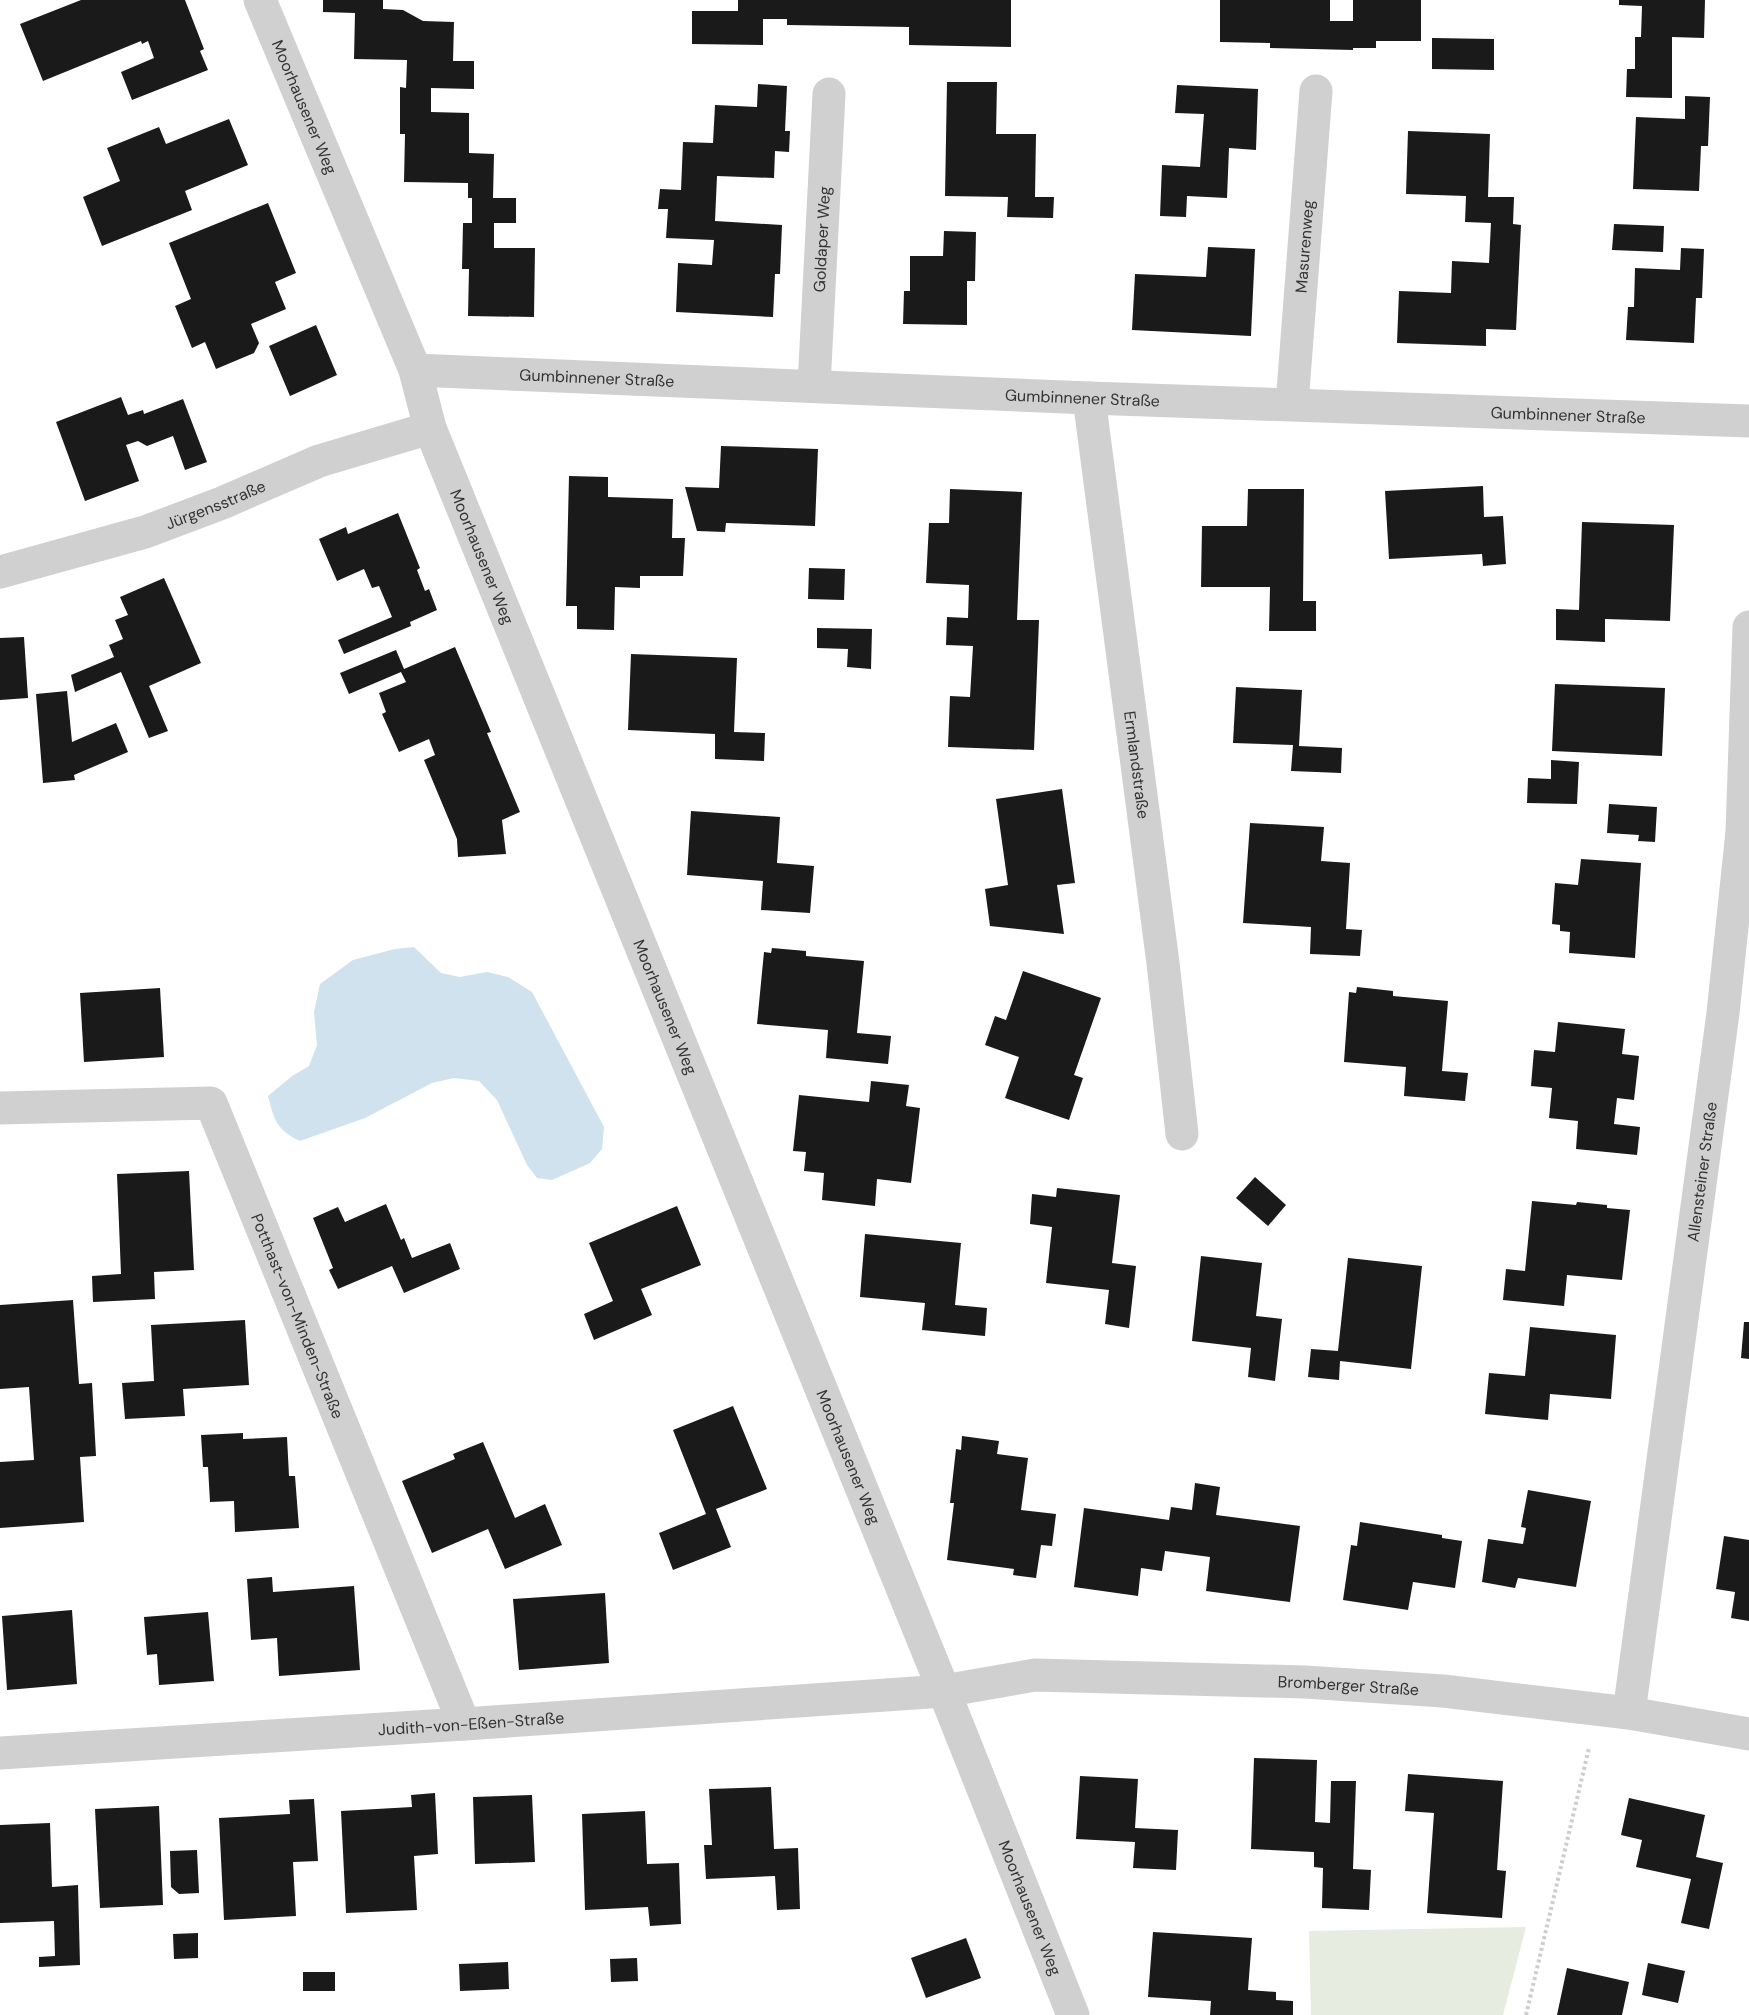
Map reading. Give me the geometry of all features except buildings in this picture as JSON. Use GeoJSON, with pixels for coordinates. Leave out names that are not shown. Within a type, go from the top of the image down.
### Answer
{"type":"FeatureCollection","features":[{"type":"Feature","properties":{"kind":"street","name":"Moorhausener Weg"},"geometry":{"type":"LineString","coordinates":[[260,0],[415,370],[430,428],[944,1691],[1073,2015]]}},
{"type":"Feature","properties":{"kind":"street","name":"Masurenweg"},"geometry":{"type":"LineString","coordinates":[[1292,404],[1316,91]]}},
{"type":"Feature","properties":{"kind":"street","name":"Goldaper Weg"},"geometry":{"type":"LineString","coordinates":[[814,386],[829,94]]}},
{"type":"Feature","properties":{"kind":"street","name":"Gumbinnener Straße"},"geometry":{"type":"LineString","coordinates":[[415,370],[1089,398],[1749,421]]}},
{"type":"Feature","properties":{"kind":"street","name":"Ermlandstraße"},"geometry":{"type":"LineString","coordinates":[[1089,398],[1163,963],[1182,1134]]}},
{"type":"Feature","properties":{"kind":"street","name":"Jürgensstraße"},"geometry":{"type":"LineString","coordinates":[[0,572],[145,532],[222,503],[319,461],[430,428]]}},
{"type":"Feature","properties":{"kind":"street","name":"Allensteiner Straße"},"geometry":{"type":"LineString","coordinates":[[1613,1711],[1723,1013],[1745,832],[1749,627]]}},
{"type":"Feature","properties":{"kind":"street","name":"Potthast-von-Minden-Straße"},"geometry":{"type":"LineString","coordinates":[[0,1108],[211,1103],[464,1724]]}},
{"type":"Feature","properties":{"kind":"street","name":"Bromberger Straße"},"geometry":{"type":"LineString","coordinates":[[944,1691],[1035,1675],[1305,1682],[1443,1691],[1613,1711],[1749,1734]]}},
{"type":"Feature","properties":{"kind":"street","name":"Judith-von-Eßen-Straße"},"geometry":{"type":"LineString","coordinates":[[0,1753],[944,1691]]}},
{"type":"Feature","properties":{"kind":"path"},"geometry":{"type":"LineString","coordinates":[[1526,2015],[1613,1711]]}},
{"type":"Feature","properties":{"kind":"shaded area"},"geometry":{"type":"Polygon","coordinates":[[[1526,1927],[1503,2015],[1311,2015],[1309,1931],[1526,1927]]]}},
{"type":"Feature","properties":{"kind":"water"},"geometry":{"type":"Polygon","coordinates":[[[414,947],[441,973],[460,977],[487,972],[508,977],[532,992],[604,1127],[602,1149],[590,1163],[552,1180],[537,1178],[527,1165],[497,1100],[479,1081],[454,1078],[432,1083],[365,1118],[300,1141],[281,1128],[272,1112],[268,1096],[292,1076],[309,1066],[317,1045],[314,1012],[320,984],[353,960],[395,949],[414,947]]]}}]}
